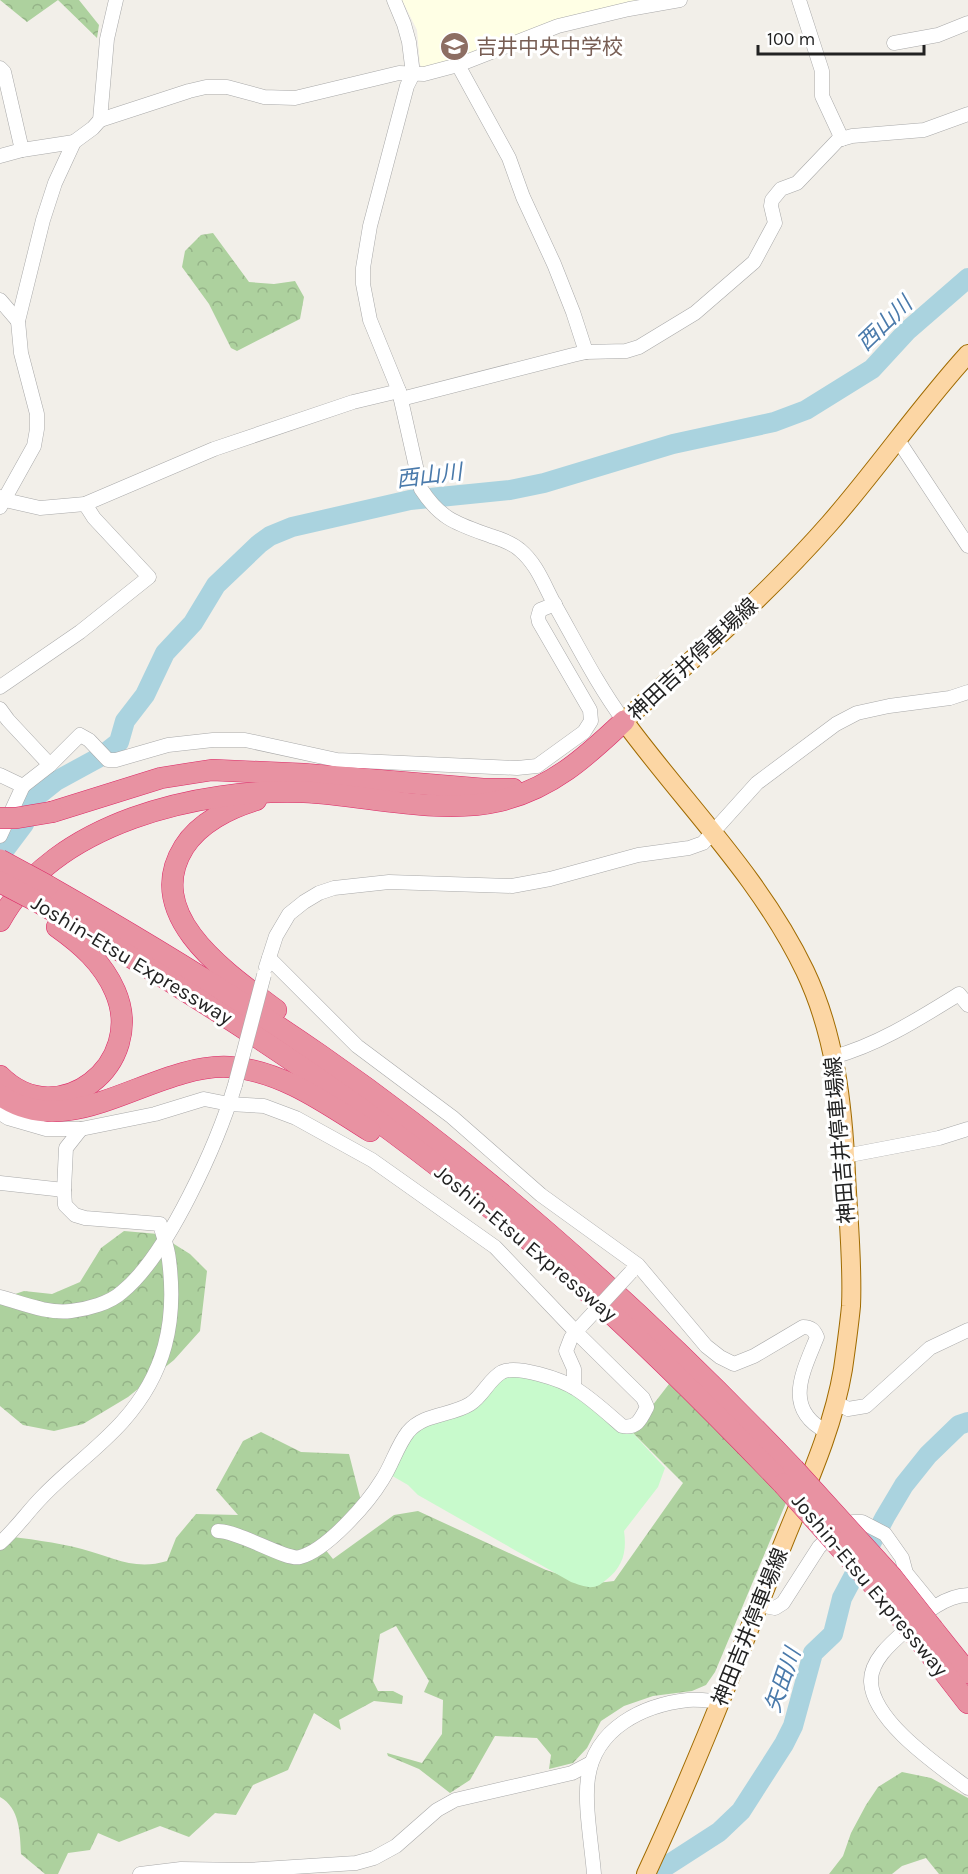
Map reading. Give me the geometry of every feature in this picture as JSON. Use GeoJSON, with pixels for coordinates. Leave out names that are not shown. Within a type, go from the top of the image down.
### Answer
{"type":"FeatureCollection","features":[{"type":"Feature","properties":{"kind":"highway"},"geometry":{"type":"LineString","coordinates":[[0,921],[16,896],[48,864],[69,849],[114,826],[166,808],[221,796],[280,792],[307,792],[354,799],[461,806],[500,801],[532,791],[550,782],[583,760],[624,721]]}},
{"type":"Feature","properties":{"kind":"highway"},"geometry":{"type":"LineString","coordinates":[[0,818],[16,818],[52,812],[162,778],[212,770],[273,772],[483,789],[519,789],[550,782]]}},
{"type":"Feature","properties":{"kind":"highway"},"geometry":{"type":"LineString","coordinates":[[0,894],[43,850],[107,814],[150,798],[187,788],[273,772]]}},
{"type":"Feature","properties":{"kind":"highway"},"geometry":{"type":"LineString","coordinates":[[307,792],[263,798],[246,803],[220,815],[198,830],[178,856],[173,871],[172,888],[175,905],[183,923],[195,941],[224,969],[466,1158],[515,1204]]}},
{"type":"Feature","properties":{"kind":"highway","name":"Joshin-Etsu Expressway"},"geometry":{"type":"LineString","coordinates":[[0,860],[39,900],[171,980],[309,1071],[431,1162],[567,1274],[789,1476],[885,1569],[968,1703]]}},
{"type":"Feature","properties":{"kind":"highway","name":"Joshin-Etsu Expressway"},"geometry":{"type":"LineString","coordinates":[[0,882],[180,964],[311,1049],[388,1104],[515,1204],[654,1328],[745,1417],[789,1476]]}},
{"type":"Feature","properties":{"kind":"highway"},"geometry":{"type":"LineString","coordinates":[[0,894],[39,900],[78,942],[106,974],[116,993],[122,1032],[117,1049],[98,1078],[83,1089],[67,1095],[50,1097],[32,1094],[16,1088],[0,1076]]}},
{"type":"Feature","properties":{"kind":"highway"},"geometry":{"type":"LineString","coordinates":[[0,1095],[28,1109],[66,1111],[88,1107],[168,1077],[208,1067],[248,1069],[268,1075],[319,1100],[371,1132],[435,1175],[567,1274]]}},
{"type":"Feature","properties":{"kind":"highway","name":"Joshin-Etsu Expressway"},"geometry":{"type":"LineString","coordinates":[[927,1635],[968,1673]]}},
{"type":"Feature","properties":{"kind":"main road","name":"神田吉井停車場線"},"geometry":{"type":"LineString","coordinates":[[646,1874],[720,1701],[826,1432],[842,1371],[851,1304],[845,1156],[839,1092],[833,1057],[818,1001],[787,936],[766,902],[624,721],[740,617],[778,579],[830,522],[968,354]]}},
{"type":"Feature","properties":{"kind":"street"},"geometry":{"type":"LineString","coordinates":[[100,120],[107,39],[116,0]]}},
{"type":"Feature","properties":{"kind":"street"},"geometry":{"type":"LineString","coordinates":[[394,0],[404,24],[413,74],[407,86],[370,226],[363,268],[370,320],[400,395],[421,489],[441,514],[459,524],[506,541],[520,550],[546,584],[612,705],[624,721]]}},
{"type":"Feature","properties":{"kind":"street"},"geometry":{"type":"LineString","coordinates":[[0,156],[22,150],[74,142],[100,120],[206,87],[227,87],[271,98],[295,98],[399,73],[424,74],[458,65],[558,26],[629,9],[680,0]]}},
{"type":"Feature","properties":{"kind":"street"},"geometry":{"type":"LineString","coordinates":[[799,0],[822,71],[822,96],[842,139]]}},
{"type":"Feature","properties":{"kind":"street"},"geometry":{"type":"LineString","coordinates":[[894,43],[938,35],[968,23]]}},
{"type":"Feature","properties":{"kind":"street"},"geometry":{"type":"LineString","coordinates":[[458,65],[509,158],[523,197],[554,264],[586,352]]}},
{"type":"Feature","properties":{"kind":"street"},"geometry":{"type":"LineString","coordinates":[[0,68],[4,72],[22,150]]}},
{"type":"Feature","properties":{"kind":"street"},"geometry":{"type":"LineString","coordinates":[[74,142],[43,220],[18,321],[21,354],[37,414],[37,429],[34,446],[2,501],[40,508],[84,504],[214,449],[353,402],[400,395],[586,352],[626,351],[639,347],[695,313],[758,257],[775,223],[772,200],[781,189],[797,183],[834,144],[852,136],[924,130],[968,114]]}},
{"type":"Feature","properties":{"kind":"street"},"geometry":{"type":"LineString","coordinates":[[0,300],[18,321]]}},
{"type":"Feature","properties":{"kind":"street"},"geometry":{"type":"LineString","coordinates":[[898,440],[968,546]]}},
{"type":"Feature","properties":{"kind":"street"},"geometry":{"type":"LineString","coordinates":[[0,687],[80,632],[148,577],[84,504]]}},
{"type":"Feature","properties":{"kind":"street"},"geometry":{"type":"LineString","coordinates":[[0,836],[22,786],[50,765],[80,735],[89,740],[108,760],[116,760],[168,745],[213,740],[245,740],[337,760],[518,768],[537,766],[584,732],[591,721],[590,710],[539,622],[540,610],[555,604]]}},
{"type":"Feature","properties":{"kind":"street"},"geometry":{"type":"LineString","coordinates":[[0,1297],[51,1310],[70,1311],[96,1306],[121,1294],[143,1272],[193,1188],[229,1104],[276,936],[289,914],[304,902],[334,888],[389,882],[512,886],[550,879],[638,855],[689,848],[704,843],[757,783],[836,723],[889,705],[950,698],[968,692]]}},
{"type":"Feature","properties":{"kind":"street"},"geometry":{"type":"LineString","coordinates":[[0,709],[50,765]]}},
{"type":"Feature","properties":{"kind":"street"},"geometry":{"type":"LineString","coordinates":[[0,775],[22,786]]}},
{"type":"Feature","properties":{"kind":"street"},"geometry":{"type":"LineString","coordinates":[[269,958],[357,1046],[452,1117],[541,1195],[635,1268],[706,1346],[720,1357],[734,1364],[754,1356],[803,1327],[814,1330],[817,1337],[800,1378],[800,1403],[814,1425],[826,1432]]}},
{"type":"Feature","properties":{"kind":"street"},"geometry":{"type":"LineString","coordinates":[[833,1057],[860,1049],[931,1012],[959,994],[968,1005]]}},
{"type":"Feature","properties":{"kind":"street"},"geometry":{"type":"LineString","coordinates":[[0,1113],[8,1118],[46,1129],[81,1129],[155,1114],[204,1099],[229,1104],[264,1106],[296,1118],[372,1160],[495,1247],[579,1328],[643,1398],[647,1407],[637,1424],[629,1427],[622,1425],[574,1387],[529,1372],[509,1369],[499,1374],[473,1402],[459,1411],[423,1420],[409,1432],[382,1481],[356,1514],[320,1547],[299,1557],[288,1557],[256,1542],[218,1530]]}},
{"type":"Feature","properties":{"kind":"street"},"geometry":{"type":"LineString","coordinates":[[0,1543],[11,1534],[43,1496],[122,1422],[146,1394],[161,1362],[171,1323],[169,1259],[160,1224],[75,1215],[65,1205],[66,1148],[81,1129]]}},
{"type":"Feature","properties":{"kind":"street"},"geometry":{"type":"LineString","coordinates":[[845,1156],[939,1138],[968,1129]]}},
{"type":"Feature","properties":{"kind":"street"},"geometry":{"type":"LineString","coordinates":[[0,1183],[64,1190]]}},
{"type":"Feature","properties":{"kind":"street"},"geometry":{"type":"LineString","coordinates":[[574,1387],[574,1369],[566,1351],[567,1344],[635,1268]]}},
{"type":"Feature","properties":{"kind":"street"},"geometry":{"type":"LineString","coordinates":[[835,1402],[848,1409],[866,1406],[930,1348],[968,1330]]}},
{"type":"Feature","properties":{"kind":"street"},"geometry":{"type":"LineString","coordinates":[[759,1605],[775,1608],[783,1603],[819,1547],[842,1525],[853,1521],[862,1522],[885,1534],[902,1558],[906,1573],[933,1606]]}},
{"type":"Feature","properties":{"kind":"street"},"geometry":{"type":"LineString","coordinates":[[968,1595],[933,1606],[890,1645],[877,1661],[871,1681],[876,1701],[886,1716],[915,1748],[968,1788]]}},
{"type":"Feature","properties":{"kind":"street"},"geometry":{"type":"LineString","coordinates":[[594,1874],[588,1779],[591,1763],[603,1740],[622,1722],[652,1707],[689,1700],[720,1701]]}},
{"type":"Feature","properties":{"kind":"street"},"geometry":{"type":"LineString","coordinates":[[140,1874],[181,1869],[247,1870],[356,1863],[396,1846],[437,1810],[455,1800],[572,1773],[591,1763]]}},
{"type":"Feature","properties":{"kind":"shaded area","name":"吉井中央中学校"},"geometry":{"type":"Polygon","coordinates":[[[402,0],[654,0],[441,67],[424,69],[420,65],[417,30],[402,0]]]}},
{"type":"Feature","properties":{"kind":"green space"},"geometry":{"type":"Polygon","coordinates":[[[0,0],[58,0],[27,22],[0,0]]]}},
{"type":"Feature","properties":{"kind":"green space"},"geometry":{"type":"Polygon","coordinates":[[[58,0],[79,0],[99,25],[97,38],[58,0]]]}},
{"type":"Feature","properties":{"kind":"green space"},"geometry":{"type":"Polygon","coordinates":[[[213,233],[249,282],[274,284],[295,281],[304,297],[300,319],[237,351],[231,348],[209,304],[182,267],[185,251],[201,235],[213,233]]]}},
{"type":"Feature","properties":{"kind":"green space"},"geometry":{"type":"Polygon","coordinates":[[[124,1231],[158,1234],[190,1254],[207,1271],[200,1331],[174,1360],[128,1397],[83,1424],[54,1431],[23,1425],[0,1406],[0,1299],[24,1291],[52,1294],[80,1282],[101,1248],[124,1231]]]}},
{"type":"Feature","properties":{"kind":"green space"},"geometry":{"type":"Polygon","coordinates":[[[512,1373],[573,1390],[629,1429],[665,1468],[658,1487],[624,1531],[625,1546],[620,1564],[612,1575],[597,1586],[588,1587],[571,1582],[418,1495],[408,1485],[389,1474],[411,1434],[512,1373]]]}},
{"type":"Feature","properties":{"kind":"green space"},"geometry":{"type":"Polygon","coordinates":[[[669,1384],[788,1498],[715,1672],[706,1685],[692,1691],[653,1696],[624,1706],[601,1721],[587,1748],[573,1763],[549,1769],[551,1755],[537,1738],[495,1736],[470,1780],[450,1793],[419,1769],[388,1756],[387,1753],[422,1763],[442,1734],[443,1700],[424,1692],[429,1681],[396,1626],[380,1634],[373,1681],[378,1691],[393,1691],[403,1696],[402,1704],[374,1701],[339,1720],[341,1730],[314,1713],[288,1770],[253,1785],[236,1815],[215,1813],[189,1837],[160,1826],[119,1842],[98,1833],[90,1850],[68,1853],[58,1874],[45,1874],[21,1854],[18,1822],[12,1808],[0,1797],[0,1535],[72,1547],[134,1564],[155,1564],[167,1561],[176,1538],[196,1514],[238,1515],[216,1490],[243,1441],[261,1432],[301,1452],[349,1454],[361,1501],[320,1543],[333,1559],[394,1515],[418,1511],[546,1570],[589,1584],[614,1581],[683,1483],[632,1432],[669,1384]]]}},
{"type":"Feature","properties":{"kind":"green space"},"geometry":{"type":"Polygon","coordinates":[[[902,1772],[931,1778],[968,1798],[968,1874],[939,1874],[926,1858],[902,1866],[892,1874],[829,1874],[843,1856],[851,1833],[878,1787],[902,1772]]]}},
{"type":"Feature","properties":{"kind":"waterway","name":"西山川"},"geometry":{"type":"LineString","coordinates":[[0,856],[24,824],[36,797],[56,781],[100,757],[119,742],[125,721],[145,695],[165,653],[193,623],[216,585],[270,536],[292,527],[410,500],[510,490],[544,483],[673,444],[774,422],[806,410],[872,369],[907,331],[968,278]]}},
{"type":"Feature","properties":{"kind":"waterway","name":"矢田川"},"geometry":{"type":"LineString","coordinates":[[654,1874],[719,1832],[741,1811],[793,1726],[813,1653],[833,1634],[842,1598],[885,1517],[904,1485],[928,1455],[959,1425],[968,1422]]}},
{"type":"Feature","properties":{"kind":"place","name":"吉井中央中学校"},"geometry":{"type":"Point","coordinates":[455,47]}}]}
